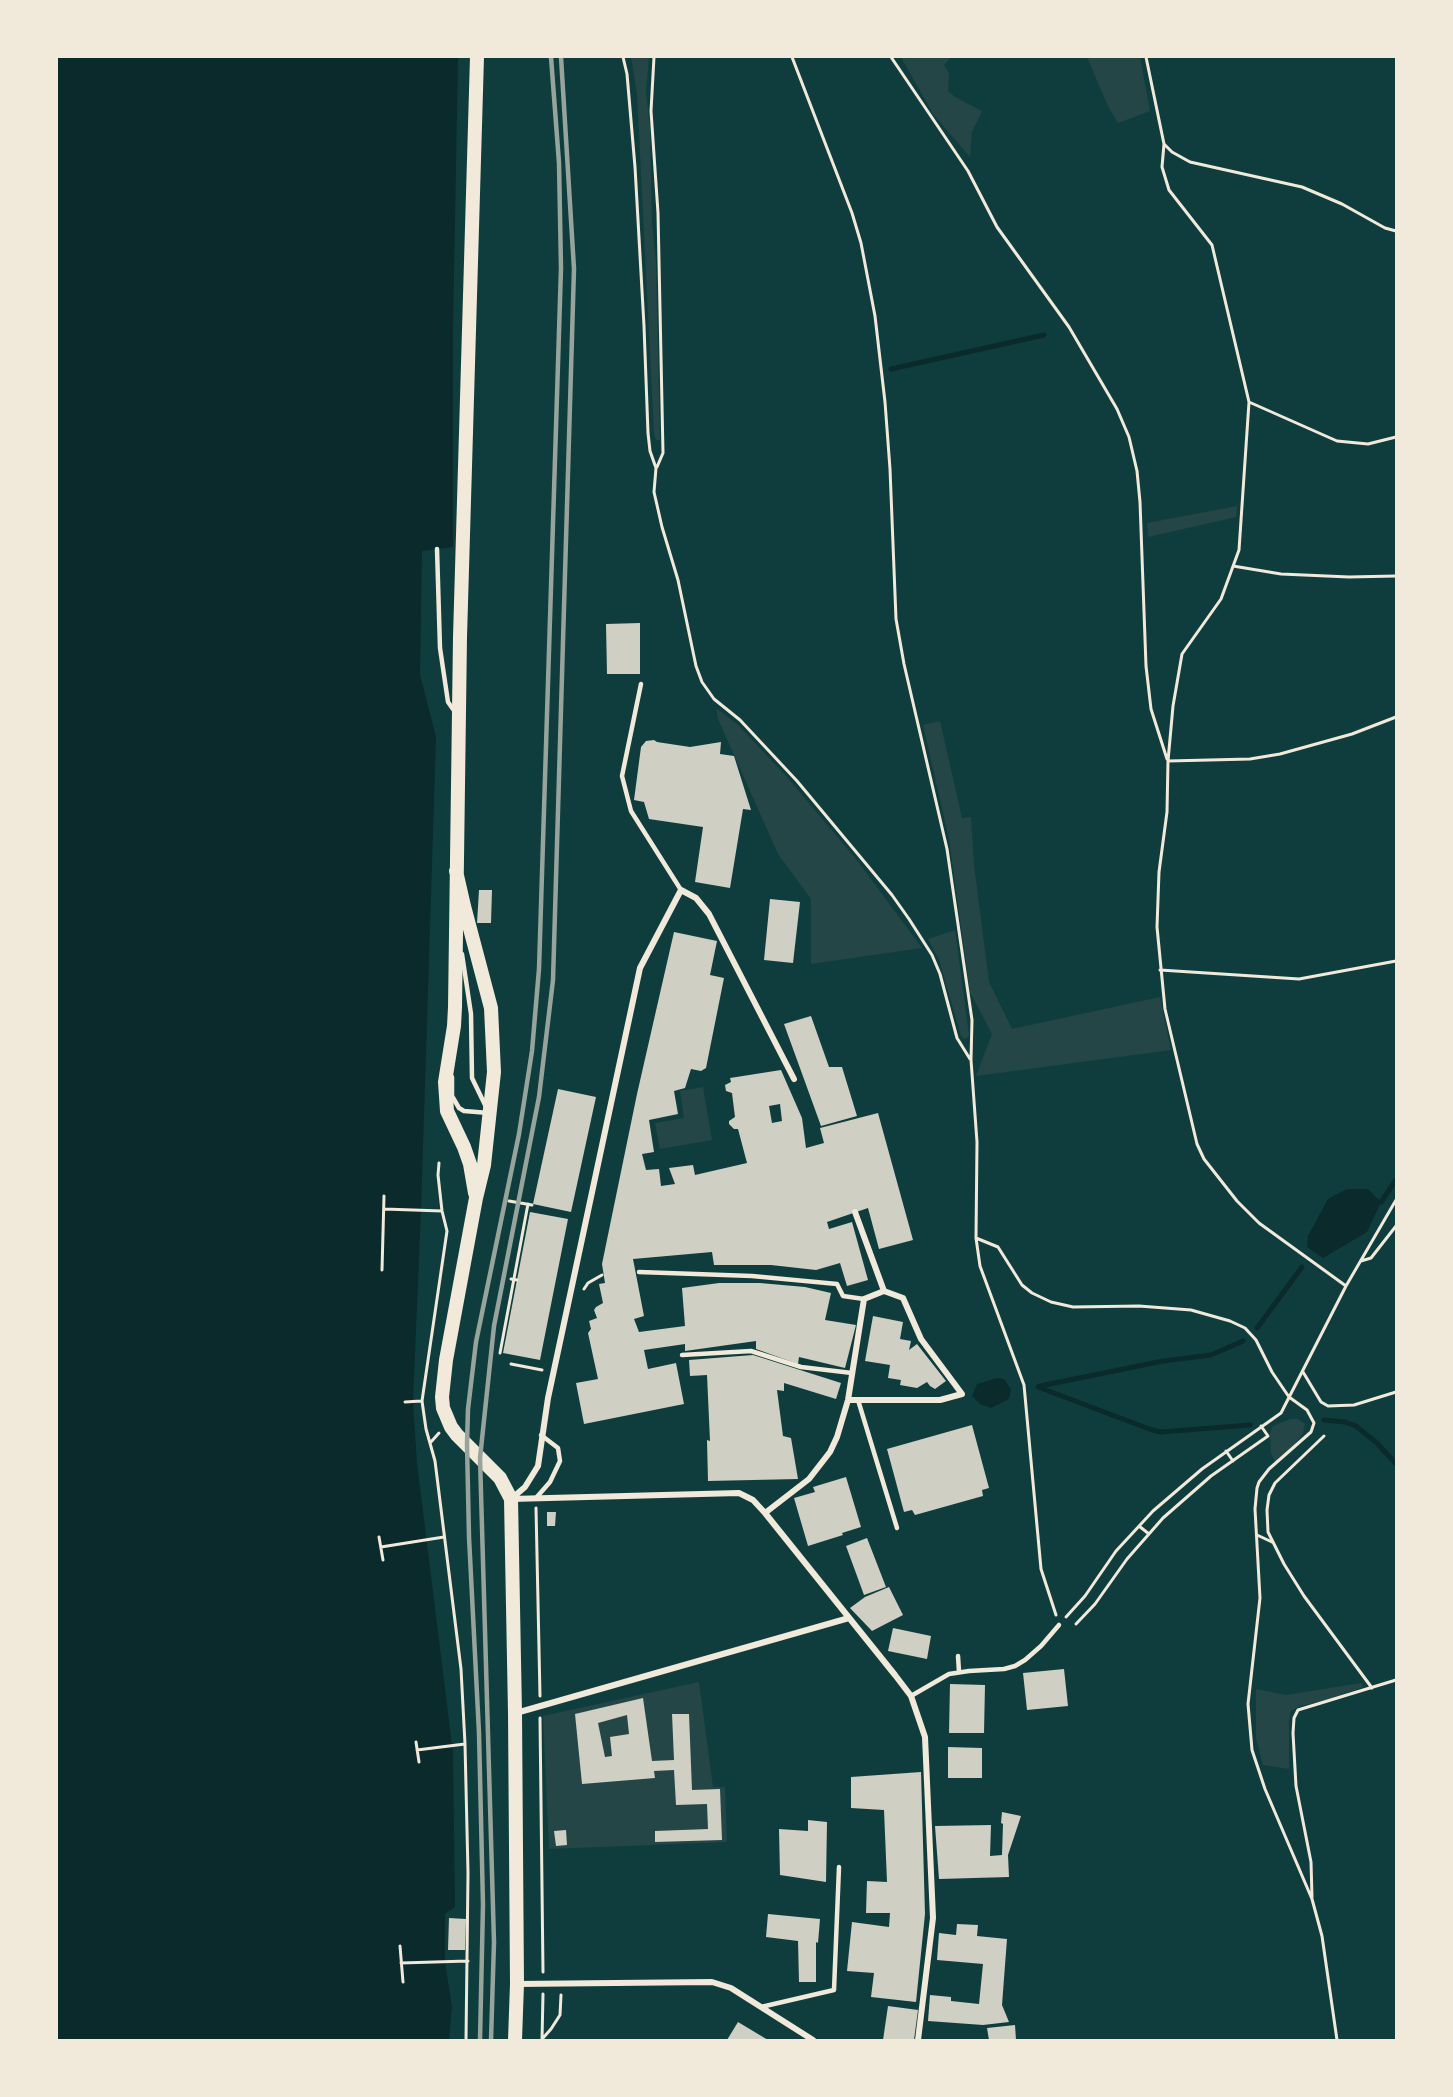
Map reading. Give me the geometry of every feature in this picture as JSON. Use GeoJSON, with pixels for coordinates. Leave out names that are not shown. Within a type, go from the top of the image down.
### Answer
{"type":"FeatureCollection","features":[{"type":"Feature","properties":{"kind":"main road"},"geometry":{"type":"LineString","coordinates":[[476,1198],[470,1164],[452,1125],[445,1098],[445,1082],[455,1007],[459,717],[477,57]]}},
{"type":"Feature","properties":{"kind":"main road"},"geometry":{"type":"LineString","coordinates":[[456,870],[491,1008],[494,1072],[484,1165],[446,1360],[442,1396],[449,1422],[457,1436],[500,1478],[511,1499],[515,1713],[517,1984],[515,2040]]}},
{"type":"Feature","properties":{"kind":"street"},"geometry":{"type":"LineString","coordinates":[[511,1499],[525,1487],[538,1466],[542,1435],[640,968],[681,890],[696,898],[710,914],[794,1079]]}},
{"type":"Feature","properties":{"kind":"street"},"geometry":{"type":"LineString","coordinates":[[855,1212],[884,1291]]}},
{"type":"Feature","properties":{"kind":"street"},"geometry":{"type":"LineString","coordinates":[[765,1513],[809,1479],[822,1465],[837,1437],[848,1400],[864,1299],[884,1291],[903,1298],[921,1339],[962,1394],[940,1401],[848,1400]]}},
{"type":"Feature","properties":{"kind":"street"},"geometry":{"type":"LineString","coordinates":[[511,1499],[739,1493],[753,1500],[765,1513],[910,1696],[925,1737],[933,1918],[918,2040]]}},
{"type":"Feature","properties":{"kind":"street"},"geometry":{"type":"LineString","coordinates":[[515,1713],[849,1618]]}},
{"type":"Feature","properties":{"kind":"street"},"geometry":{"type":"LineString","coordinates":[[517,1984],[712,1982],[731,1988],[811,2040]]}},
{"type":"Feature","properties":{"kind":"lane"},"geometry":{"type":"LineString","coordinates":[[437,549],[440,648],[448,702],[459,717]]}},
{"type":"Feature","properties":{"kind":"lane"},"geometry":{"type":"LineString","coordinates":[[641,684],[622,776],[631,812],[681,890]]}},
{"type":"Feature","properties":{"kind":"lane"},"geometry":{"type":"LineString","coordinates":[[456,870],[463,962],[471,1014],[472,1078],[489,1113]]}},
{"type":"Feature","properties":{"kind":"lane"},"geometry":{"type":"LineString","coordinates":[[453,1035],[452,1096],[455,1104],[464,1111],[489,1113]]}},
{"type":"Feature","properties":{"kind":"lane"},"geometry":{"type":"LineString","coordinates":[[639,1272],[752,1276],[837,1284],[843,1296],[864,1299]]}},
{"type":"Feature","properties":{"kind":"lane"},"geometry":{"type":"LineString","coordinates":[[682,1355],[751,1351],[801,1367],[852,1373]]}},
{"type":"Feature","properties":{"kind":"lane"},"geometry":{"type":"LineString","coordinates":[[858,1400],[897,1528]]}},
{"type":"Feature","properties":{"kind":"lane"},"geometry":{"type":"LineString","coordinates":[[536,1498],[550,1482],[560,1461],[558,1448],[542,1435]]}},
{"type":"Feature","properties":{"kind":"lane"},"geometry":{"type":"LineString","coordinates":[[910,1696],[950,1674],[1015,1666],[1026,1660],[1059,1625]]}},
{"type":"Feature","properties":{"kind":"lane"},"geometry":{"type":"LineString","coordinates":[[958,1656],[959,1672]]}},
{"type":"Feature","properties":{"kind":"lane"},"geometry":{"type":"LineString","coordinates":[[761,2007],[834,1990],[839,1868]]}},
{"type":"Feature","properties":{"kind":"path"},"geometry":{"type":"LineString","coordinates":[[623,57],[627,74],[636,179],[648,434],[650,451],[656,468]]}},
{"type":"Feature","properties":{"kind":"path"},"geometry":{"type":"LineString","coordinates":[[654,57],[651,111],[658,213],[663,453],[656,468],[654,492],[678,580],[696,666],[702,682],[714,699],[740,720],[797,781],[909,919],[932,955],[940,974],[957,1038],[971,1060]]}},
{"type":"Feature","properties":{"kind":"path"},"geometry":{"type":"LineString","coordinates":[[792,57],[852,213],[861,243],[874,316],[887,424],[896,619],[904,664],[947,849],[972,1020],[971,1060],[977,1142],[976,1238],[980,1266],[1024,1385],[1041,1569],[1059,1625]]}},
{"type":"Feature","properties":{"kind":"path"},"geometry":{"type":"LineString","coordinates":[[891,57],[968,171],[997,227],[1069,327],[1117,409],[1129,437],[1137,471],[1140,502],[1146,666],[1151,709],[1168,760]]}},
{"type":"Feature","properties":{"kind":"path"},"geometry":{"type":"LineString","coordinates":[[1146,57],[1164,144],[1162,166],[1169,190],[1212,245],[1249,402],[1239,550],[1221,599],[1182,654],[1173,706],[1168,760],[1167,812],[1159,872],[1157,927],[1165,1009],[1197,1144],[1204,1159],[1237,1201],[1259,1223],[1346,1286]]}},
{"type":"Feature","properties":{"kind":"path"},"geometry":{"type":"LineString","coordinates":[[1164,144],[1172,152],[1190,162],[1302,187],[1342,204],[1385,228],[1396,231]]}},
{"type":"Feature","properties":{"kind":"path"},"geometry":{"type":"LineString","coordinates":[[1249,402],[1337,441],[1368,444],[1396,437]]}},
{"type":"Feature","properties":{"kind":"path"},"geometry":{"type":"LineString","coordinates":[[1233,566],[1281,573],[1349,577],[1396,576]]}},
{"type":"Feature","properties":{"kind":"path"},"geometry":{"type":"LineString","coordinates":[[1168,760],[1250,759],[1280,754],[1352,734],[1396,717]]}},
{"type":"Feature","properties":{"kind":"path"},"geometry":{"type":"LineString","coordinates":[[1160,970],[1299,979],[1396,961]]}},
{"type":"Feature","properties":{"kind":"path"},"geometry":{"type":"LineString","coordinates":[[428,1348],[447,1231],[442,1211],[439,1163]]}},
{"type":"Feature","properties":{"kind":"path"},"geometry":{"type":"LineString","coordinates":[[382,1270],[384,1196]]}},
{"type":"Feature","properties":{"kind":"path"},"geometry":{"type":"LineString","coordinates":[[1059,1625],[1085,1596],[1116,1551],[1169,1497],[1202,1469],[1281,1413],[1346,1286],[1396,1200]]}},
{"type":"Feature","properties":{"kind":"path"},"geometry":{"type":"LineString","coordinates":[[500,1353],[530,1205],[509,1201]]}},
{"type":"Feature","properties":{"kind":"path"},"geometry":{"type":"LineString","coordinates":[[384,1209],[442,1211]]}},
{"type":"Feature","properties":{"kind":"path"},"geometry":{"type":"LineString","coordinates":[[1360,1262],[1371,1258],[1396,1226]]}},
{"type":"Feature","properties":{"kind":"path"},"geometry":{"type":"LineString","coordinates":[[976,1238],[998,1246],[1022,1285],[1032,1293],[1051,1302],[1073,1307],[1138,1306],[1191,1310],[1230,1321],[1245,1328],[1256,1340],[1272,1372],[1289,1398],[1307,1410],[1314,1423],[1311,1432],[1269,1469],[1259,1482],[1255,1509],[1260,1598],[1248,1704],[1252,1750],[1265,1789],[1312,1899],[1322,1936],[1337,2040]]}},
{"type":"Feature","properties":{"kind":"path"},"geometry":{"type":"LineString","coordinates":[[582,1297],[588,1283],[602,1275]]}},
{"type":"Feature","properties":{"kind":"path"},"geometry":{"type":"LineString","coordinates":[[511,1364],[543,1371]]}},
{"type":"Feature","properties":{"kind":"path"},"geometry":{"type":"LineString","coordinates":[[1304,1372],[1321,1402],[1328,1406],[1354,1405],[1396,1392]]}},
{"type":"Feature","properties":{"kind":"path"},"geometry":{"type":"LineString","coordinates":[[405,1402],[422,1401]]}},
{"type":"Feature","properties":{"kind":"path"},"geometry":{"type":"LineString","coordinates":[[1076,1624],[1095,1604],[1126,1559],[1163,1518],[1195,1490],[1268,1436],[1261,1426]]}},
{"type":"Feature","properties":{"kind":"path"},"geometry":{"type":"LineString","coordinates":[[1324,1436],[1275,1483],[1269,1495],[1268,1532],[1304,1596],[1372,1688]]}},
{"type":"Feature","properties":{"kind":"path"},"geometry":{"type":"LineString","coordinates":[[430,1443],[435,1461],[461,1669],[465,1744],[468,1961],[466,2040]]}},
{"type":"Feature","properties":{"kind":"path"},"geometry":{"type":"LineString","coordinates":[[1226,1451],[1233,1461]]}},
{"type":"Feature","properties":{"kind":"path"},"geometry":{"type":"LineString","coordinates":[[536,1498],[542,2039]]}},
{"type":"Feature","properties":{"kind":"path"},"geometry":{"type":"LineString","coordinates":[[1139,1526],[1149,1534]]}},
{"type":"Feature","properties":{"kind":"path"},"geometry":{"type":"LineString","coordinates":[[1256,1534],[1272,1542]]}},
{"type":"Feature","properties":{"kind":"path"},"geometry":{"type":"LineString","coordinates":[[379,1537],[383,1560]]}},
{"type":"Feature","properties":{"kind":"path"},"geometry":{"type":"LineString","coordinates":[[381,1547],[444,1537]]}},
{"type":"Feature","properties":{"kind":"path"},"geometry":{"type":"LineString","coordinates":[[1312,1899],[1311,1862],[1296,1786],[1294,1718],[1298,1710],[1396,1680]]}},
{"type":"Feature","properties":{"kind":"path"},"geometry":{"type":"LineString","coordinates":[[416,1742],[419,1762]]}},
{"type":"Feature","properties":{"kind":"path"},"geometry":{"type":"LineString","coordinates":[[417,1750],[465,1744]]}},
{"type":"Feature","properties":{"kind":"path"},"geometry":{"type":"LineString","coordinates":[[400,1947],[403,1982]]}},
{"type":"Feature","properties":{"kind":"path"},"geometry":{"type":"LineString","coordinates":[[401,1963],[468,1961]]}},
{"type":"Feature","properties":{"kind":"path"},"geometry":{"type":"LineString","coordinates":[[542,2039],[560,2015],[561,1984]]}},
{"type":"Feature","properties":{"kind":"shaded area"},"geometry":{"type":"Polygon","coordinates":[[[57,57],[458,57],[453,329],[453,547],[422,551],[420,675],[436,737],[413,1402],[417,1463],[453,1753],[455,1907],[445,1914],[445,1962],[452,2007],[449,2040],[57,2040],[57,57]]]}},
{"type":"Feature","properties":{"kind":"shaded area"},"geometry":{"type":"Polygon","coordinates":[[[631,57],[649,57],[646,93],[650,128],[652,224],[656,261],[660,440],[656,440],[654,434],[637,94],[631,57]]]}},
{"type":"Feature","properties":{"kind":"shaded area"},"geometry":{"type":"Polygon","coordinates":[[[901,57],[951,57],[944,65],[949,73],[948,91],[982,111],[972,132],[970,157],[933,114],[901,57]]]}},
{"type":"Feature","properties":{"kind":"shaded area"},"geometry":{"type":"Polygon","coordinates":[[[1087,57],[1140,57],[1150,111],[1118,123],[1107,104],[1087,57]]]}},
{"type":"Feature","properties":{"kind":"shaded area"},"geometry":{"type":"Polygon","coordinates":[[[1237,506],[1236,517],[1148,537],[1147,523],[1237,506]]]}},
{"type":"Feature","properties":{"kind":"shaded area"},"geometry":{"type":"Polygon","coordinates":[[[716,708],[738,725],[786,776],[856,859],[922,948],[811,964],[811,899],[778,854],[718,719],[716,708]]]}},
{"type":"Feature","properties":{"kind":"shaded area"},"geometry":{"type":"Polygon","coordinates":[[[940,721],[962,818],[971,817],[974,865],[989,982],[1012,1029],[1160,997],[1171,1050],[976,1076],[992,1034],[970,992],[949,839],[923,725],[940,721]]]}},
{"type":"Feature","properties":{"kind":"shaded area"},"geometry":{"type":"Polygon","coordinates":[[[955,930],[969,1035],[964,1039],[961,1036],[939,960],[928,939],[955,930]]]}},
{"type":"Feature","properties":{"kind":"shaded area"},"geometry":{"type":"Polygon","coordinates":[[[703,1087],[712,1140],[660,1149],[655,1123],[684,1118],[680,1091],[703,1087]]]}},
{"type":"Feature","properties":{"kind":"shaded area"},"geometry":{"type":"Polygon","coordinates":[[[1347,1189],[1368,1189],[1381,1202],[1367,1232],[1323,1258],[1307,1247],[1308,1236],[1328,1199],[1347,1189]]]}},
{"type":"Feature","properties":{"kind":"shaded area"},"geometry":{"type":"Polygon","coordinates":[[[997,1378],[1004,1379],[1011,1389],[1009,1399],[991,1408],[980,1404],[972,1396],[977,1384],[997,1378]]]}},
{"type":"Feature","properties":{"kind":"shaded area"},"geometry":{"type":"Polygon","coordinates":[[[1290,1419],[1298,1419],[1305,1424],[1303,1433],[1295,1444],[1275,1462],[1271,1453],[1270,1433],[1273,1426],[1290,1419]]]}},
{"type":"Feature","properties":{"kind":"shaded area"},"geometry":{"type":"Polygon","coordinates":[[[699,1682],[713,1787],[725,1787],[727,1842],[549,1849],[543,1716],[699,1682]]]}},
{"type":"Feature","properties":{"kind":"shaded area"},"geometry":{"type":"Polygon","coordinates":[[[1361,1683],[1363,1687],[1323,1701],[1300,1706],[1291,1711],[1289,1769],[1263,1765],[1256,1738],[1256,1689],[1286,1695],[1361,1683]]]}},
{"type":"Feature","properties":{"kind":"building"},"geometry":{"type":"Polygon","coordinates":[[[640,623],[640,674],[607,674],[606,624],[640,623]]]}},
{"type":"Feature","properties":{"kind":"building"},"geometry":{"type":"Polygon","coordinates":[[[654,740],[690,747],[721,742],[720,754],[734,756],[751,810],[743,809],[730,888],[695,882],[703,827],[649,819],[644,802],[634,800],[641,747],[646,741],[654,740]]]}},
{"type":"Feature","properties":{"kind":"building"},"geometry":{"type":"Polygon","coordinates":[[[479,890],[492,890],[491,923],[477,923],[479,890]]]}},
{"type":"Feature","properties":{"kind":"building"},"geometry":{"type":"Polygon","coordinates":[[[770,899],[800,902],[793,963],[764,960],[770,899]]]}},
{"type":"Feature","properties":{"kind":"building"},"geometry":{"type":"Polygon","coordinates":[[[674,932],[717,941],[710,975],[724,978],[706,1068],[701,1071],[691,1069],[685,1088],[674,1091],[678,1114],[649,1120],[654,1152],[642,1154],[646,1170],[659,1169],[661,1186],[675,1184],[669,1168],[693,1165],[695,1175],[747,1163],[738,1129],[734,1129],[729,1124],[729,1121],[735,1117],[732,1093],[726,1091],[725,1085],[731,1082],[730,1078],[781,1070],[802,1118],[806,1148],[824,1143],[820,1128],[878,1113],[913,1240],[879,1249],[868,1208],[827,1222],[829,1229],[852,1222],[868,1280],[847,1286],[840,1263],[816,1270],[771,1265],[714,1265],[712,1252],[633,1259],[644,1316],[634,1319],[639,1332],[685,1326],[682,1288],[719,1283],[760,1283],[805,1287],[831,1293],[825,1320],[856,1325],[845,1368],[799,1357],[798,1364],[756,1349],[756,1341],[685,1351],[685,1344],[644,1350],[648,1369],[676,1363],[684,1404],[584,1424],[576,1383],[598,1379],[588,1333],[591,1329],[589,1321],[597,1318],[594,1310],[603,1303],[599,1284],[605,1283],[602,1264],[637,1094],[674,932]],[[780,1104],[769,1106],[772,1123],[782,1121],[780,1104]]]}},
{"type":"Feature","properties":{"kind":"building"},"geometry":{"type":"Polygon","coordinates":[[[811,1016],[829,1067],[842,1067],[857,1116],[821,1126],[784,1024],[811,1016]]]}},
{"type":"Feature","properties":{"kind":"building"},"geometry":{"type":"Polygon","coordinates":[[[558,1089],[596,1097],[571,1212],[533,1204],[558,1089]]]}},
{"type":"Feature","properties":{"kind":"building"},"geometry":{"type":"Polygon","coordinates":[[[530,1212],[568,1219],[540,1360],[503,1353],[530,1212]]]}},
{"type":"Feature","properties":{"kind":"building"},"geometry":{"type":"Polygon","coordinates":[[[873,1316],[903,1322],[900,1339],[911,1341],[909,1350],[917,1344],[946,1381],[935,1389],[927,1382],[917,1388],[900,1385],[901,1380],[888,1378],[890,1365],[865,1361],[873,1316]]]}},
{"type":"Feature","properties":{"kind":"building"},"geometry":{"type":"Polygon","coordinates":[[[753,1355],[841,1383],[836,1399],[784,1383],[784,1391],[777,1390],[783,1436],[791,1438],[798,1479],[708,1481],[707,1440],[710,1441],[707,1375],[690,1376],[689,1360],[753,1355]]]}},
{"type":"Feature","properties":{"kind":"building"},"geometry":{"type":"Polygon","coordinates":[[[972,1425],[989,1488],[982,1490],[983,1496],[915,1515],[912,1510],[904,1512],[887,1449],[972,1425]]]}},
{"type":"Feature","properties":{"kind":"building"},"geometry":{"type":"Polygon","coordinates":[[[846,1477],[861,1527],[808,1546],[794,1498],[815,1492],[813,1487],[846,1477]]]}},
{"type":"Feature","properties":{"kind":"building"},"geometry":{"type":"Polygon","coordinates":[[[547,1512],[556,1512],[555,1526],[547,1526],[547,1512]]]}},
{"type":"Feature","properties":{"kind":"building"},"geometry":{"type":"Polygon","coordinates":[[[867,1538],[886,1587],[864,1595],[846,1546],[867,1538]]]}},
{"type":"Feature","properties":{"kind":"building"},"geometry":{"type":"Polygon","coordinates":[[[889,1587],[903,1615],[872,1631],[850,1608],[865,1597],[889,1587]]]}},
{"type":"Feature","properties":{"kind":"building"},"geometry":{"type":"Polygon","coordinates":[[[893,1628],[931,1636],[927,1659],[888,1651],[893,1628]]]}},
{"type":"Feature","properties":{"kind":"building"},"geometry":{"type":"Polygon","coordinates":[[[1064,1669],[1068,1706],[1027,1710],[1023,1673],[1064,1669]]]}},
{"type":"Feature","properties":{"kind":"building"},"geometry":{"type":"Polygon","coordinates":[[[950,1684],[985,1685],[984,1733],[949,1733],[950,1684]]]}},
{"type":"Feature","properties":{"kind":"building"},"geometry":{"type":"Polygon","coordinates":[[[643,1698],[652,1761],[674,1760],[672,1714],[689,1714],[692,1790],[720,1789],[722,1840],[655,1842],[655,1831],[708,1829],[707,1804],[676,1805],[674,1770],[654,1771],[655,1778],[582,1784],[575,1714],[643,1698]],[[627,1715],[598,1723],[605,1757],[612,1756],[610,1737],[629,1734],[627,1715]]]}},
{"type":"Feature","properties":{"kind":"building"},"geometry":{"type":"Polygon","coordinates":[[[948,1747],[982,1748],[982,1778],[948,1778],[948,1747]]]}},
{"type":"Feature","properties":{"kind":"building"},"geometry":{"type":"Polygon","coordinates":[[[921,1772],[925,1914],[916,2002],[871,1997],[874,1973],[847,1971],[852,1922],[889,1927],[890,1913],[866,1913],[867,1881],[887,1882],[884,1810],[851,1808],[851,1777],[921,1772]]]}},
{"type":"Feature","properties":{"kind":"building"},"geometry":{"type":"Polygon","coordinates":[[[1002,1812],[1021,1816],[1008,1855],[1009,1877],[939,1879],[935,1826],[991,1825],[990,1856],[1002,1855],[1002,1812]]]}},
{"type":"Feature","properties":{"kind":"building"},"geometry":{"type":"Polygon","coordinates":[[[808,1820],[827,1822],[826,1882],[780,1875],[779,1829],[808,1831],[808,1820]]]}},
{"type":"Feature","properties":{"kind":"building"},"geometry":{"type":"Polygon","coordinates":[[[566,1830],[567,1845],[556,1846],[554,1831],[566,1830]]]}},
{"type":"Feature","properties":{"kind":"building"},"geometry":{"type":"Polygon","coordinates":[[[768,1914],[820,1919],[818,1943],[816,1942],[816,1982],[799,1982],[798,1941],[766,1937],[768,1914]]]}},
{"type":"Feature","properties":{"kind":"building"},"geometry":{"type":"Polygon","coordinates":[[[449,1918],[466,1919],[465,1950],[448,1950],[449,1918]]]}},
{"type":"Feature","properties":{"kind":"building"},"geometry":{"type":"Polygon","coordinates":[[[957,1924],[978,1925],[977,1936],[1007,1939],[1002,2005],[1009,2022],[983,2025],[928,2021],[930,1995],[951,1997],[951,2001],[979,2004],[983,1964],[937,1960],[939,1933],[956,1935],[957,1924]]]}},
{"type":"Feature","properties":{"kind":"building"},"geometry":{"type":"Polygon","coordinates":[[[888,2006],[918,2010],[914,2040],[883,2040],[888,2006]]]}},
{"type":"Feature","properties":{"kind":"building"},"geometry":{"type":"Polygon","coordinates":[[[738,2022],[768,2040],[727,2040],[738,2022]]]}},
{"type":"Feature","properties":{"kind":"building"},"geometry":{"type":"Polygon","coordinates":[[[1015,2025],[1016,2040],[989,2040],[987,2028],[1015,2025]]]}},
{"type":"Feature","properties":{"kind":"waterway"},"geometry":{"type":"LineString","coordinates":[[891,369],[1044,335]]}},
{"type":"Feature","properties":{"kind":"waterway"},"geometry":{"type":"LineString","coordinates":[[1381,1202],[1396,1180]]}},
{"type":"Feature","properties":{"kind":"waterway"},"geometry":{"type":"LineString","coordinates":[[1257,1328],[1302,1267]]}},
{"type":"Feature","properties":{"kind":"waterway"},"geometry":{"type":"LineString","coordinates":[[1040,1386],[1163,1361],[1211,1355],[1243,1341]]}},
{"type":"Feature","properties":{"kind":"waterway"},"geometry":{"type":"LineString","coordinates":[[1038,1387],[1161,1432],[1250,1425]]}},
{"type":"Feature","properties":{"kind":"waterway"},"geometry":{"type":"LineString","coordinates":[[1324,1420],[1345,1422],[1356,1426],[1377,1443],[1396,1464]]}},
{"type":"Feature","properties":{"kind":"railway"},"geometry":{"type":"LineString","coordinates":[[480,2040],[483,1905],[479,1733],[469,1537],[468,1409],[476,1342],[519,1134],[532,1051],[539,969],[561,268],[559,163],[551,57]]}},
{"type":"Feature","properties":{"kind":"railway"},"geometry":{"type":"LineString","coordinates":[[491,2040],[494,1942],[480,1458],[494,1326],[539,1097],[553,980],[574,269],[561,57]]}}]}
